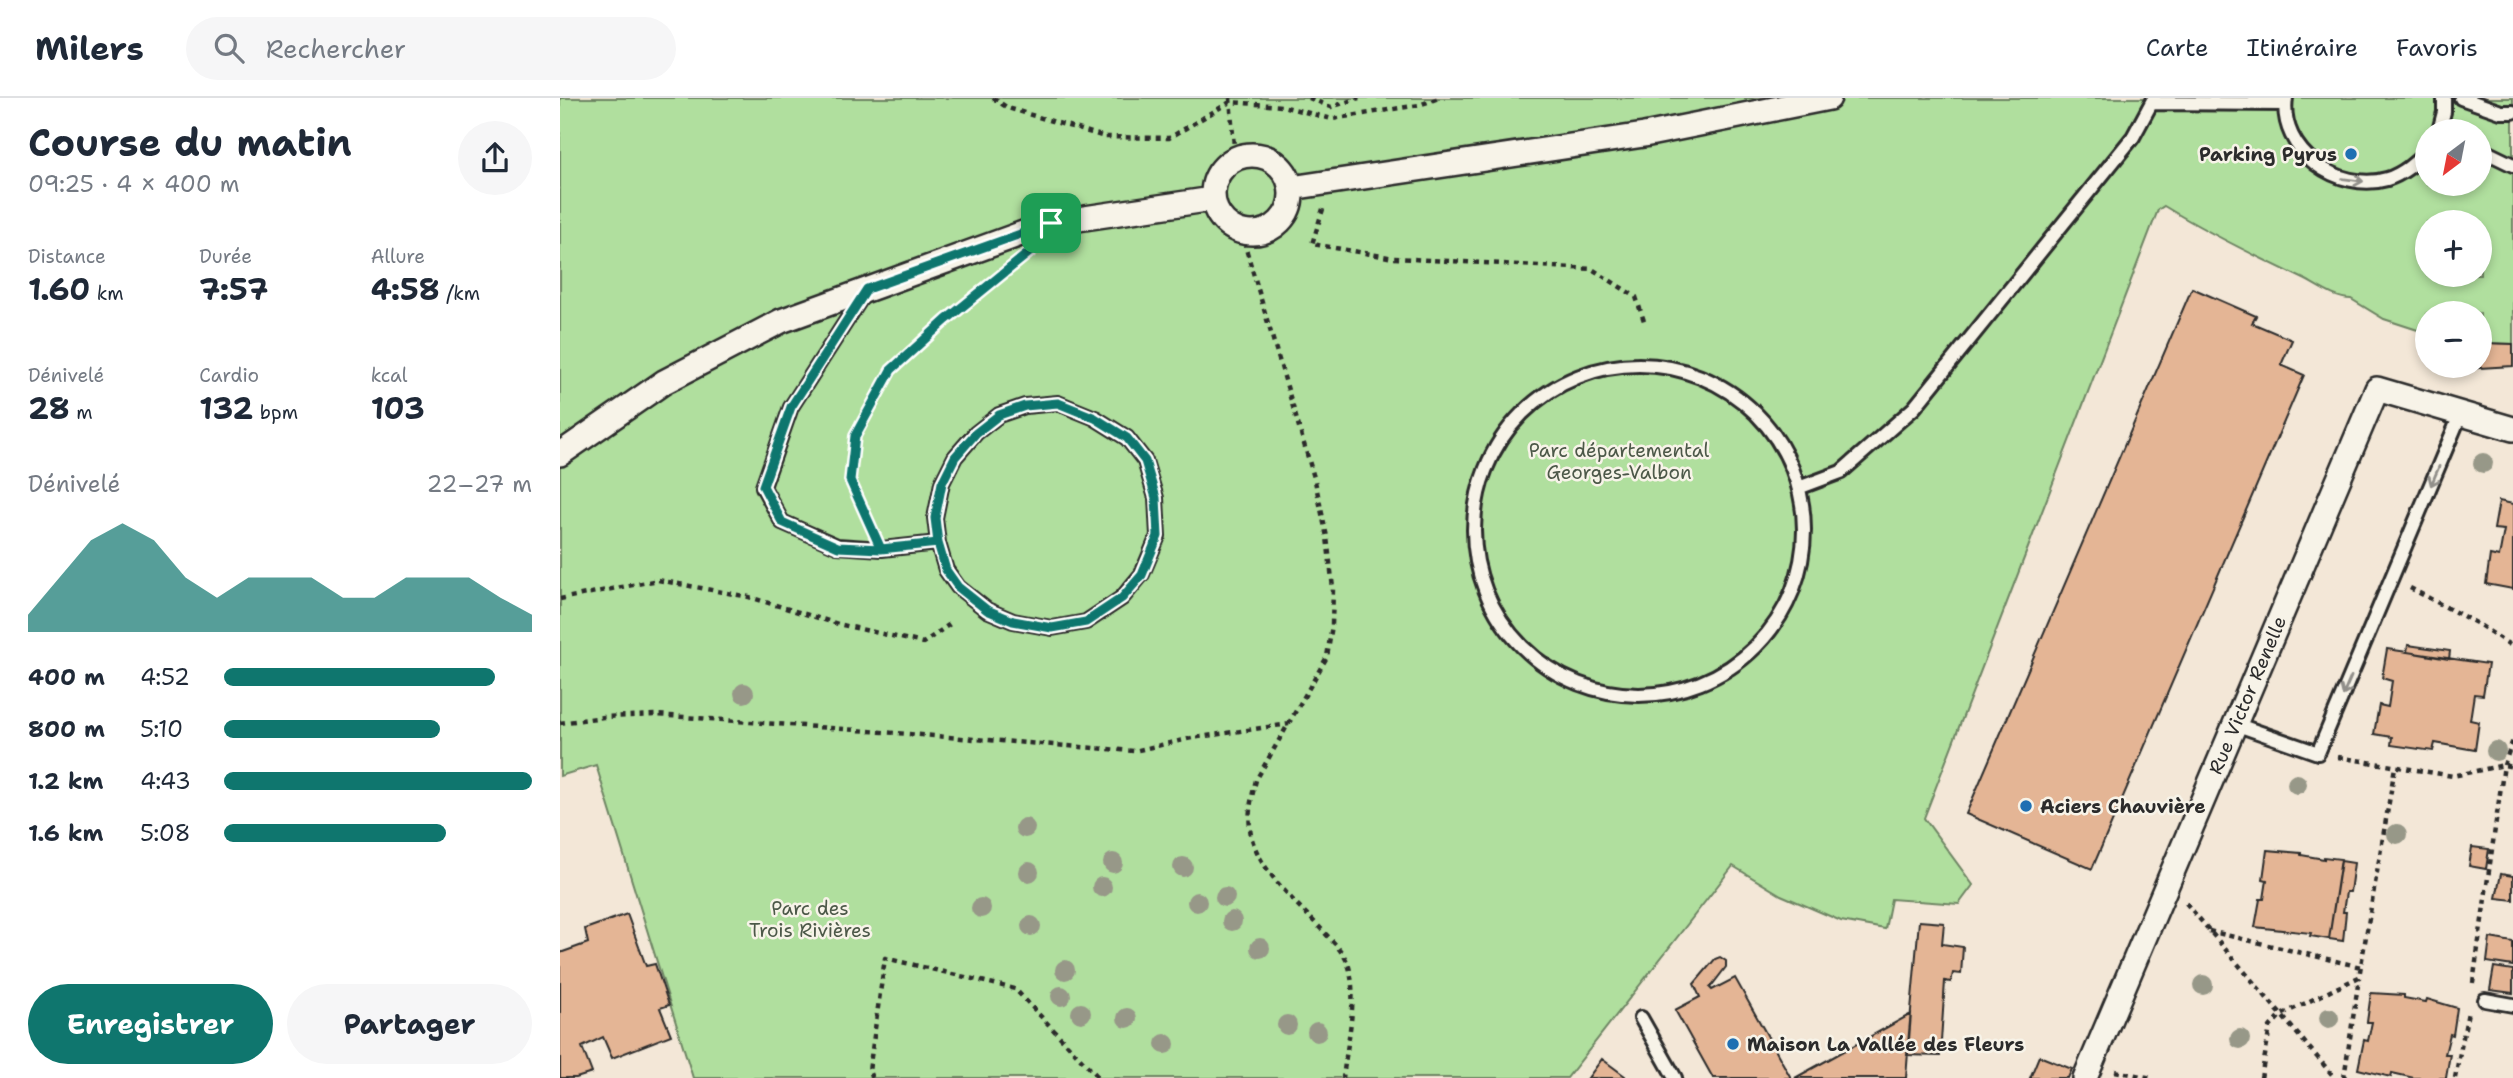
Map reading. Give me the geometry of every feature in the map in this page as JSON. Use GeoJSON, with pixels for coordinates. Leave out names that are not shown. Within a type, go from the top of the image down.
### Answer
{"type":"FeatureCollection","features":[{"type":"Feature","properties":{"kind":"street"},"geometry":{"type":"LineString","coordinates":[[1291,188],[1644,135],[1829,98]]}},
{"type":"Feature","properties":{"kind":"street"},"geometry":{"type":"LineString","coordinates":[[1247,155],[1270,159],[1280,166],[1291,188],[1287,213],[1278,224],[1267,231],[1254,234],[1241,232],[1222,220],[1213,199],[1217,175],[1225,165],[1247,155]]}},
{"type":"Feature","properties":{"kind":"street"},"geometry":{"type":"LineString","coordinates":[[560,454],[664,382],[781,321],[1051,223],[1213,199]]}},
{"type":"Feature","properties":{"kind":"street","name":"Rue Victor Renelle"},"geometry":{"type":"LineString","coordinates":[[2087,1072],[2377,389],[2461,413]]}},
{"type":"Feature","properties":{"kind":"street"},"geometry":{"type":"LineString","coordinates":[[2461,413],[2513,429]]}},
{"type":"Feature","properties":{"kind":"lane"},"geometry":{"type":"LineString","coordinates":[[2442,119],[2444,98]]}},
{"type":"Feature","properties":{"kind":"lane"},"geometry":{"type":"LineString","coordinates":[[2461,98],[2501,112],[2513,112]]}},
{"type":"Feature","properties":{"kind":"lane"},"geometry":{"type":"LineString","coordinates":[[1801,487],[1841,472],[1914,408],[2133,137],[2153,100],[2285,101],[2289,128],[2300,149],[2318,166],[2339,178],[2363,182],[2387,179],[2415,163]]}},
{"type":"Feature","properties":{"kind":"lane"},"geometry":{"type":"LineString","coordinates":[[2492,155],[2513,165]]}},
{"type":"Feature","properties":{"kind":"lane"},"geometry":{"type":"LineString","coordinates":[[867,289],[791,407],[763,486],[782,522],[838,547],[881,549],[938,543]]}},
{"type":"Feature","properties":{"kind":"lane"},"geometry":{"type":"LineString","coordinates":[[1625,361],[1690,371],[1736,396],[1773,431],[1801,487],[1806,526],[1801,566],[1786,601],[1761,642],[1730,673],[1690,691],[1641,697],[1601,691],[1559,674],[1516,647],[1487,601],[1474,553],[1476,503],[1503,438],[1540,395],[1572,375],[1625,361]]}},
{"type":"Feature","properties":{"kind":"lane"},"geometry":{"type":"LineString","coordinates":[[1058,403],[1095,418],[1127,438],[1145,461],[1156,498],[1158,536],[1142,575],[1122,598],[1086,622],[1052,628],[1013,621],[987,610],[958,587],[946,570],[938,543],[935,518],[942,483],[955,457],[976,433],[999,415],[1025,406],[1058,403]]}},
{"type":"Feature","properties":{"kind":"lane"},"geometry":{"type":"LineString","coordinates":[[2235,724],[2318,753],[2461,413]]}},
{"type":"Feature","properties":{"kind":"lane"},"geometry":{"type":"LineString","coordinates":[[2485,1000],[2513,1005]]}},
{"type":"Feature","properties":{"kind":"lane"},"geometry":{"type":"LineString","coordinates":[[1641,1018],[1675,1078]]}},
{"type":"Feature","properties":{"kind":"path"},"geometry":{"type":"LineString","coordinates":[[993,98],[1008,108],[1105,137],[1143,138],[1169,138],[1230,100],[1282,106],[1332,119],[1419,105],[1439,98]]}},
{"type":"Feature","properties":{"kind":"path"},"geometry":{"type":"LineString","coordinates":[[1309,98],[1331,107],[1359,98]]}},
{"type":"Feature","properties":{"kind":"path"},"geometry":{"type":"LineString","coordinates":[[1230,100],[1235,159]]}},
{"type":"Feature","properties":{"kind":"path"},"geometry":{"type":"LineString","coordinates":[[1331,182],[1312,244],[1394,258],[1592,269],[1636,297],[1645,324]]}},
{"type":"Feature","properties":{"kind":"path"},"geometry":{"type":"LineString","coordinates":[[1241,232],[1315,481],[1333,588],[1328,657],[1256,780],[1250,802],[1250,830],[1255,847],[1270,873],[1339,948],[1350,969],[1352,1002],[1343,1078]]}},
{"type":"Feature","properties":{"kind":"path"},"geometry":{"type":"LineString","coordinates":[[881,549],[850,480],[855,436],[891,370],[946,320],[1021,260]]}},
{"type":"Feature","properties":{"kind":"path"},"geometry":{"type":"LineString","coordinates":[[2392,579],[2478,624],[2513,647]]}},
{"type":"Feature","properties":{"kind":"path"},"geometry":{"type":"LineString","coordinates":[[560,598],[658,580],[749,597],[838,624],[922,643],[950,624]]}},
{"type":"Feature","properties":{"kind":"path"},"geometry":{"type":"LineString","coordinates":[[560,723],[603,717],[657,715],[1134,751],[1192,738],[1289,724]]}},
{"type":"Feature","properties":{"kind":"path"},"geometry":{"type":"LineString","coordinates":[[2455,1078],[2471,998],[2504,765],[2513,740]]}},
{"type":"Feature","properties":{"kind":"path"},"geometry":{"type":"LineString","coordinates":[[2318,753],[2453,776],[2504,765],[2513,767]]}},
{"type":"Feature","properties":{"kind":"path"},"geometry":{"type":"LineString","coordinates":[[2344,1078],[2395,766]]}},
{"type":"Feature","properties":{"kind":"path"},"geometry":{"type":"LineString","coordinates":[[2168,882],[2335,1078]]}},
{"type":"Feature","properties":{"kind":"path"},"geometry":{"type":"LineString","coordinates":[[2209,931],[2361,967]]}},
{"type":"Feature","properties":{"kind":"path"},"geometry":{"type":"LineString","coordinates":[[872,1078],[869,1071],[885,958],[1015,989],[1100,1078]]}},
{"type":"Feature","properties":{"kind":"path"},"geometry":{"type":"LineString","coordinates":[[2261,1078],[2270,1027],[2281,1015],[2359,977]]}},
{"type":"Feature","properties":{"kind":"path"},"geometry":{"type":"LineString","coordinates":[[2471,998],[2485,1000]]}},
{"type":"Feature","properties":{"kind":"path"},"geometry":{"type":"LineString","coordinates":[[2087,1072],[2152,1078]]}},
{"type":"Feature","properties":{"kind":"green space","name":"Parc départemental Georges-Valbon"},"geometry":{"type":"Polygon","coordinates":[[[560,98],[2513,98],[2513,344],[2492,343],[2492,301],[2415,301],[2415,329],[2384,319],[2351,299],[2328,292],[2216,236],[2164,206],[2158,210],[1924,818],[1973,885],[1959,904],[1891,899],[1885,929],[1841,921],[1781,895],[1733,866],[1567,1078],[693,1078],[596,765],[560,776],[560,98]]]}},
{"type":"Feature","properties":{"kind":"building"},"geometry":{"type":"Polygon","coordinates":[[[2192,288],[2256,316],[2252,323],[2292,340],[2281,365],[2304,375],[2092,869],[1966,814],[2192,288]]]}},
{"type":"Feature","properties":{"kind":"building"},"geometry":{"type":"Polygon","coordinates":[[[2492,343],[2513,344],[2513,366],[2492,367],[2492,343]]]}},
{"type":"Feature","properties":{"kind":"building"},"geometry":{"type":"Polygon","coordinates":[[[2499,501],[2513,504],[2513,589],[2486,584],[2490,555],[2499,557],[2504,530],[2494,529],[2499,501]]]}},
{"type":"Feature","properties":{"kind":"building"},"geometry":{"type":"Polygon","coordinates":[[[2408,645],[2450,651],[2449,659],[2407,652],[2408,645]]]}},
{"type":"Feature","properties":{"kind":"building"},"geometry":{"type":"Polygon","coordinates":[[[2387,649],[2488,664],[2483,695],[2474,694],[2470,720],[2479,722],[2475,750],[2435,743],[2433,751],[2391,745],[2392,737],[2374,734],[2379,705],[2388,707],[2392,681],[2382,678],[2387,649]]]}},
{"type":"Feature","properties":{"kind":"building"},"geometry":{"type":"Polygon","coordinates":[[[2472,847],[2489,849],[2486,869],[2469,866],[2472,847]]]}},
{"type":"Feature","properties":{"kind":"building"},"geometry":{"type":"Polygon","coordinates":[[[2267,850],[2341,859],[2329,939],[2310,936],[2311,933],[2255,927],[2267,880],[2263,879],[2267,850]]]}},
{"type":"Feature","properties":{"kind":"building"},"geometry":{"type":"Polygon","coordinates":[[[2341,861],[2354,863],[2350,892],[2346,892],[2343,912],[2346,912],[2343,941],[2329,939],[2341,861]]]}},
{"type":"Feature","properties":{"kind":"building"},"geometry":{"type":"Polygon","coordinates":[[[2501,874],[2513,876],[2513,900],[2496,898],[2501,874]]]}},
{"type":"Feature","properties":{"kind":"building"},"geometry":{"type":"Polygon","coordinates":[[[627,914],[646,966],[655,964],[669,1005],[660,1008],[671,1035],[612,1058],[603,1037],[582,1047],[592,1073],[576,1078],[560,1078],[560,953],[588,943],[585,929],[627,914]]]}},
{"type":"Feature","properties":{"kind":"building"},"geometry":{"type":"Polygon","coordinates":[[[1919,921],[1944,923],[1942,944],[1963,947],[1961,974],[1953,973],[1951,982],[1945,981],[1940,1056],[1907,1055],[1919,921]]]}},
{"type":"Feature","properties":{"kind":"building"},"geometry":{"type":"Polygon","coordinates":[[[2490,938],[2513,942],[2513,966],[2487,962],[2490,938]]]}},
{"type":"Feature","properties":{"kind":"building","name":"Maison La Vallée des Fleurs"},"geometry":{"type":"Polygon","coordinates":[[[1720,957],[1726,961],[1726,967],[1710,988],[1712,990],[1735,978],[1791,1078],[1713,1078],[1675,1010],[1700,997],[1694,984],[1715,959],[1720,957]]]}},
{"type":"Feature","properties":{"kind":"building"},"geometry":{"type":"Polygon","coordinates":[[[2494,967],[2513,970],[2513,993],[2490,990],[2494,967]]]}},
{"type":"Feature","properties":{"kind":"building"},"geometry":{"type":"Polygon","coordinates":[[[2371,993],[2404,995],[2404,998],[2426,1002],[2427,999],[2457,1008],[2453,1035],[2450,1034],[2445,1054],[2450,1054],[2446,1078],[2414,1078],[2392,1073],[2391,1077],[2358,1069],[2364,1040],[2368,1041],[2372,1022],[2367,1022],[2371,993]]]}},
{"type":"Feature","properties":{"kind":"building","name":"Maison La Vallée des Fleurs"},"geometry":{"type":"Polygon","coordinates":[[[1911,1014],[1906,1078],[1795,1078],[1911,1014]]]}},
{"type":"Feature","properties":{"kind":"building"},"geometry":{"type":"Polygon","coordinates":[[[2039,1056],[2072,1069],[2068,1078],[2030,1078],[2039,1056]]]}},
{"type":"Feature","properties":{"kind":"building"},"geometry":{"type":"Polygon","coordinates":[[[1602,1059],[1625,1076],[1624,1078],[1588,1078],[1602,1059]]]}},
{"type":"Feature","properties":{"kind":"place","name":"Parking Pyrus"},"geometry":{"type":"Point","coordinates":[2351,154]}},
{"type":"Feature","properties":{"kind":"place","name":"Aciers Chauvière"},"geometry":{"type":"Point","coordinates":[2026,806]}},
{"type":"Feature","properties":{"kind":"place","name":"Maison La Vallée des Fleurs"},"geometry":{"type":"Point","coordinates":[1733,1044]}},
{"type":"Feature","properties":{"kind":"route"},"geometry":{"type":"LineString","coordinates":[[1051,223],[867,289],[791,407],[763,486],[782,522],[838,547],[881,549],[903,546],[938,543],[946,570],[958,587],[987,610],[1013,621],[1052,628],[1086,622],[1122,598],[1142,575],[1158,536],[1156,498],[1145,461],[1127,438],[1095,418],[1058,403],[1025,406],[999,415],[976,433],[955,457],[942,483],[935,518],[938,543],[881,549],[850,480],[855,436],[891,370],[946,320],[1031,251],[1051,223]]}},
{"type":"Feature","properties":{"kind":"park label","name":"Parc des Trois Rivières"},"geometry":{"type":"Point","coordinates":[810,919]}}]}
